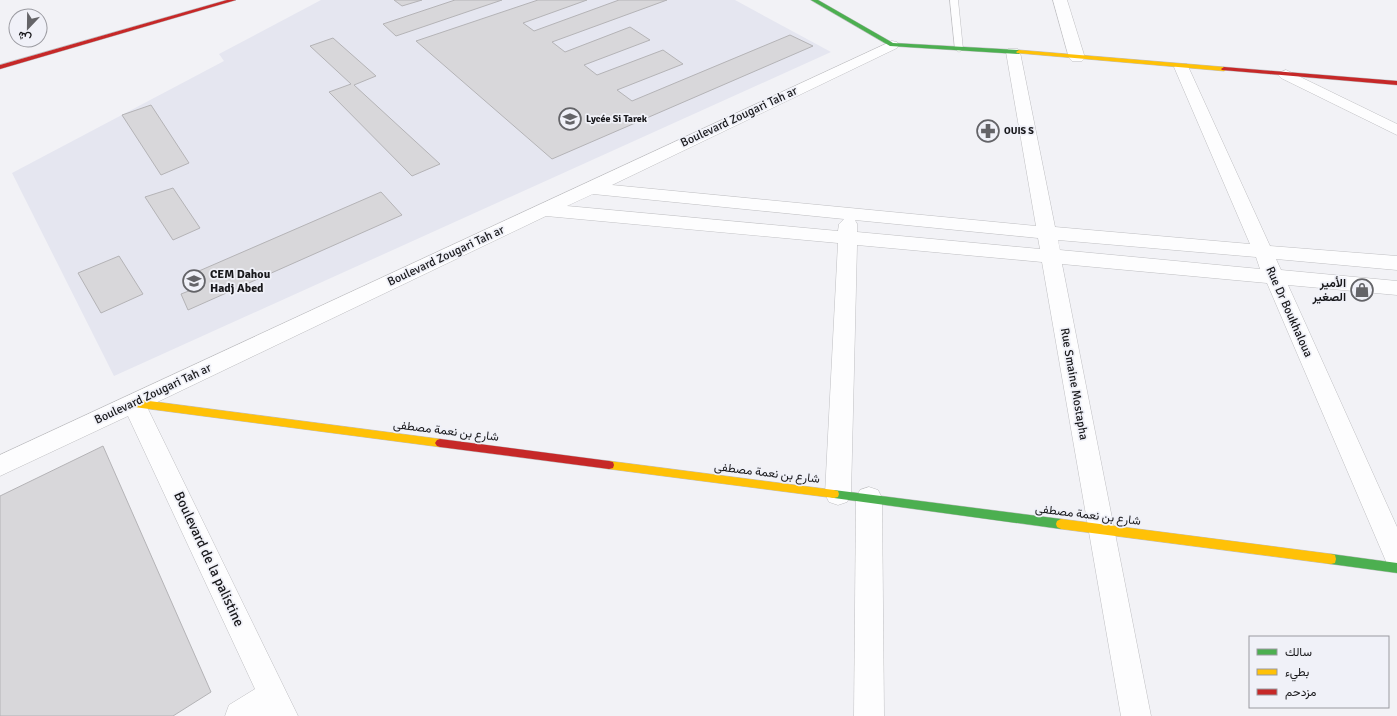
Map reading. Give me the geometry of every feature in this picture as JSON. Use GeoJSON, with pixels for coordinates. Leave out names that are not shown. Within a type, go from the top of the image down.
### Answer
{"type":"FeatureCollection","features":[{"type":"Feature","properties":{"kind":"street"},"geometry":{"type":"LineString","coordinates":[[0,66],[233,0]]}},
{"type":"Feature","properties":{"kind":"street"},"geometry":{"type":"LineString","coordinates":[[814,0],[892,45],[1013,52],[1397,83]]}},
{"type":"Feature","properties":{"kind":"street"},"geometry":{"type":"LineString","coordinates":[[1060,0],[1077,58]]}},
{"type":"Feature","properties":{"kind":"street","name":"Boulevard Zougari Tah ar"},"geometry":{"type":"LineString","coordinates":[[0,466],[892,45]]}},
{"type":"Feature","properties":{"kind":"street","name":"Rue Smaine Mostapha"},"geometry":{"type":"LineString","coordinates":[[1013,52],[1136,716]]}},
{"type":"Feature","properties":{"kind":"street","name":"Rue Dr Boukhaloua"},"geometry":{"type":"LineString","coordinates":[[1182,66],[1397,557]]}},
{"type":"Feature","properties":{"kind":"street"},"geometry":{"type":"LineString","coordinates":[[1286,75],[1397,130]]}},
{"type":"Feature","properties":{"kind":"street"},"geometry":{"type":"LineString","coordinates":[[589,188],[1047,233],[1397,263]]}},
{"type":"Feature","properties":{"kind":"street"},"geometry":{"type":"LineString","coordinates":[[543,210],[1397,288]]}},
{"type":"Feature","properties":{"kind":"street"},"geometry":{"type":"LineString","coordinates":[[838,494],[849,213]]}},
{"type":"Feature","properties":{"kind":"street","name":"شارع بن نعمة مصطفى"},"geometry":{"type":"LineString","coordinates":[[134,403],[1397,568]]}},
{"type":"Feature","properties":{"kind":"street","name":"Boulevard de la palistine"},"geometry":{"type":"LineString","coordinates":[[134,403],[278,706]]}},
{"type":"Feature","properties":{"kind":"street"},"geometry":{"type":"LineString","coordinates":[[869,498],[869,716]]}},
{"type":"Feature","properties":{"kind":"street"},"geometry":{"type":"LineString","coordinates":[[240,716],[278,706]]}},
{"type":"Feature","properties":{"kind":"lane"},"geometry":{"type":"LineString","coordinates":[[954,0],[959,49]]}},
{"type":"Feature","properties":{"kind":"shaded area","name":"CEM Dahou Hadj Abed"},"geometry":{"type":"Polygon","coordinates":[[[321,0],[735,0],[831,52],[114,376],[12,173],[224,61],[219,54],[321,0]]]}},
{"type":"Feature","properties":{"kind":"building"},"geometry":{"type":"Polygon","coordinates":[[[394,0],[422,0],[402,6],[394,0]]]}},
{"type":"Feature","properties":{"kind":"building"},"geometry":{"type":"Polygon","coordinates":[[[455,0],[502,0],[396,36],[383,24],[455,0]]]}},
{"type":"Feature","properties":{"kind":"building"},"geometry":{"type":"Polygon","coordinates":[[[538,0],[587,0],[523,23],[534,31],[619,0],[667,0],[552,42],[565,52],[630,27],[650,40],[584,65],[597,75],[663,50],[683,64],[617,90],[632,101],[790,35],[813,46],[552,159],[416,41],[538,0]]]}},
{"type":"Feature","properties":{"kind":"building"},"geometry":{"type":"Polygon","coordinates":[[[333,38],[376,76],[354,85],[440,164],[412,176],[329,92],[351,84],[310,46],[333,38]]]}},
{"type":"Feature","properties":{"kind":"building"},"geometry":{"type":"Polygon","coordinates":[[[151,105],[189,163],[161,175],[122,115],[151,105]]]}},
{"type":"Feature","properties":{"kind":"building"},"geometry":{"type":"Polygon","coordinates":[[[173,188],[200,228],[173,240],[145,197],[173,188]]]}},
{"type":"Feature","properties":{"kind":"building"},"geometry":{"type":"Polygon","coordinates":[[[381,192],[402,215],[188,310],[181,294],[199,287],[192,274],[381,192]]]}},
{"type":"Feature","properties":{"kind":"building"},"geometry":{"type":"Polygon","coordinates":[[[119,256],[143,294],[101,313],[78,273],[119,256]]]}},
{"type":"Feature","properties":{"kind":"building"},"geometry":{"type":"Polygon","coordinates":[[[103,446],[211,692],[173,716],[0,716],[0,496],[103,446]]]}},
{"type":"Feature","properties":{"kind":"traffic: fast"},"geometry":{"type":"LineString","coordinates":[[814,0],[892,45],[1019,52]]}},
{"type":"Feature","properties":{"kind":"traffic: fast"},"geometry":{"type":"LineString","coordinates":[[834,494],[1061,524]]}},
{"type":"Feature","properties":{"kind":"traffic: fast"},"geometry":{"type":"LineString","coordinates":[[1331,559],[1397,568]]}},
{"type":"Feature","properties":{"kind":"traffic: slow"},"geometry":{"type":"LineString","coordinates":[[1019,52],[1224,69]]}},
{"type":"Feature","properties":{"kind":"traffic: slow"},"geometry":{"type":"LineString","coordinates":[[134,403],[440,443]]}},
{"type":"Feature","properties":{"kind":"traffic: slow"},"geometry":{"type":"LineString","coordinates":[[609,465],[834,494]]}},
{"type":"Feature","properties":{"kind":"traffic: slow"},"geometry":{"type":"LineString","coordinates":[[1061,524],[1331,559]]}},
{"type":"Feature","properties":{"kind":"traffic: jam"},"geometry":{"type":"LineString","coordinates":[[0,67],[233,0]]}},
{"type":"Feature","properties":{"kind":"traffic: jam"},"geometry":{"type":"LineString","coordinates":[[1224,69],[1397,83]]}},
{"type":"Feature","properties":{"kind":"traffic: jam"},"geometry":{"type":"LineString","coordinates":[[440,443],[609,465]]}},
{"type":"Feature","properties":{"kind":"place","name":"Lycée Si Tarek"},"geometry":{"type":"Point","coordinates":[570,119]}},
{"type":"Feature","properties":{"kind":"place","name":"OUIS S"},"geometry":{"type":"Point","coordinates":[988,131]}},
{"type":"Feature","properties":{"kind":"place","name":"CEM Dahou Hadj Abed"},"geometry":{"type":"Point","coordinates":[194,281]}},
{"type":"Feature","properties":{"kind":"place","name":"الأمير الصغير"},"geometry":{"type":"Point","coordinates":[1362,290]}}]}
